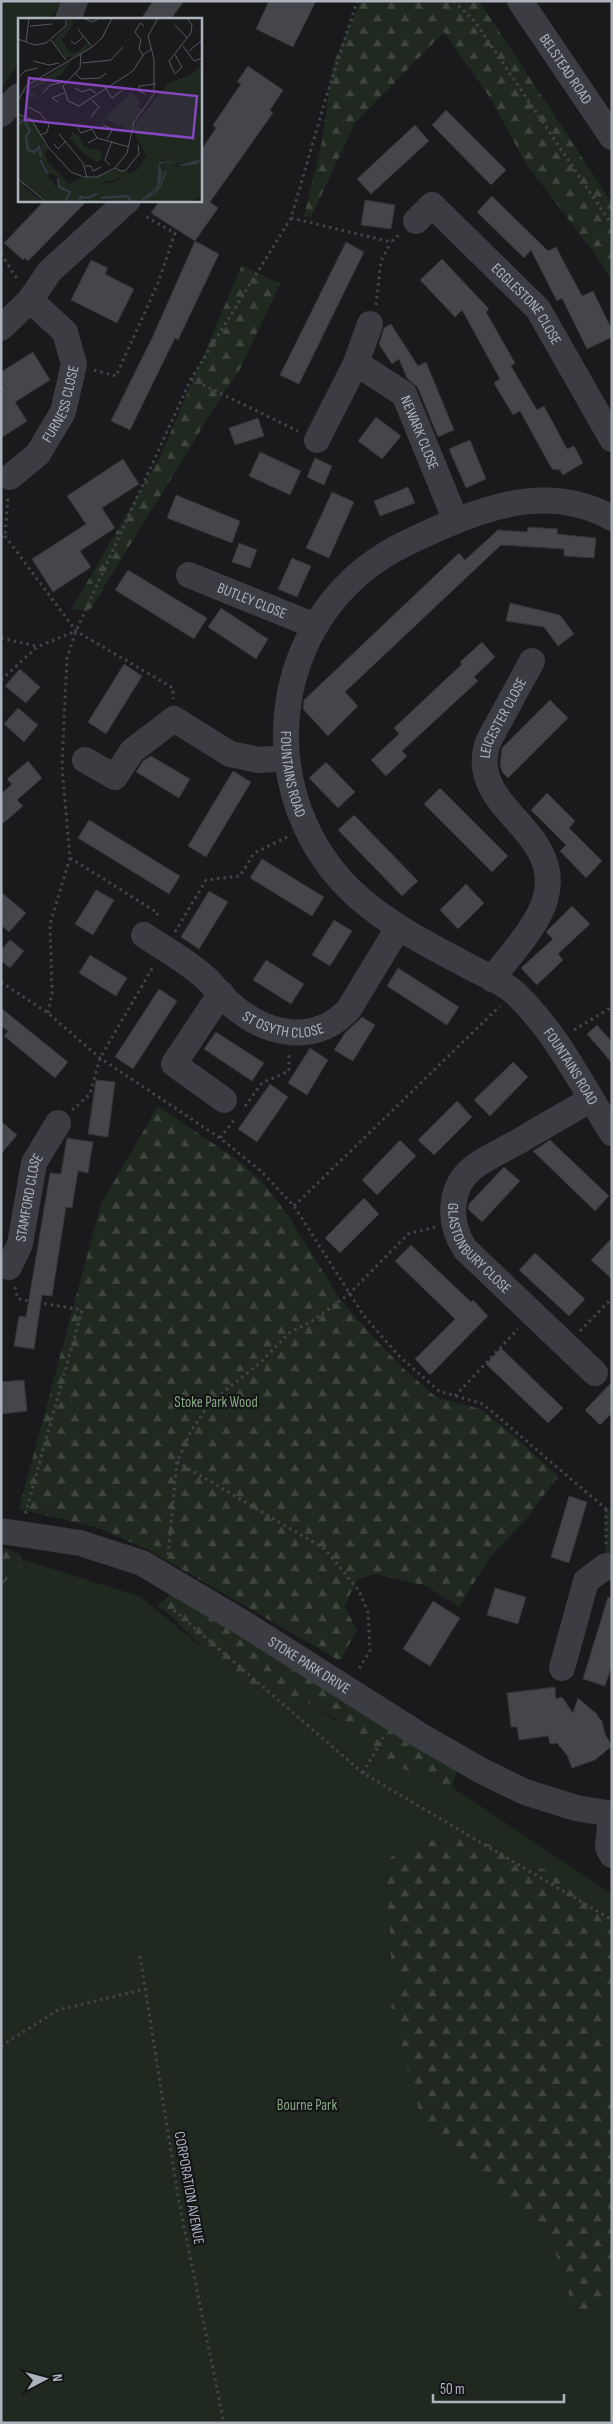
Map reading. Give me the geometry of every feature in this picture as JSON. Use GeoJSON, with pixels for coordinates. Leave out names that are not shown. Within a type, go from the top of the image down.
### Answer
{"type":"FeatureCollection","features":[{"type":"Feature","properties":{"kind":"street"},"geometry":{"type":"LineString","coordinates":[[68,18],[75,1]]}},
{"type":"Feature","properties":{"kind":"street","name":"BELSTEAD ROAD"},"geometry":{"type":"LineString","coordinates":[[520,1],[612,137]]}},
{"type":"Feature","properties":{"kind":"street"},"geometry":{"type":"LineString","coordinates":[[1,114],[18,97]]}},
{"type":"Feature","properties":{"kind":"street"},"geometry":{"type":"LineString","coordinates":[[1,328],[30,300],[50,271],[127,202]]}},
{"type":"Feature","properties":{"kind":"street","name":"EGGLESTONE CLOSE"},"geometry":{"type":"LineString","coordinates":[[416,221],[432,205],[538,309],[612,439]]}},
{"type":"Feature","properties":{"kind":"street","name":"FURNESS CLOSE"},"geometry":{"type":"LineString","coordinates":[[10,477],[38,454],[63,412],[74,364],[65,332],[30,300]]}},
{"type":"Feature","properties":{"kind":"street"},"geometry":{"type":"LineString","coordinates":[[317,440],[356,363],[370,324]]}},
{"type":"Feature","properties":{"kind":"street","name":"NEWARK CLOSE"},"geometry":{"type":"LineString","coordinates":[[356,363],[404,394],[456,521]]}},
{"type":"Feature","properties":{"kind":"street","name":"FOUNTAINS ROAD"},"geometry":{"type":"LineString","coordinates":[[611,512],[543,499],[501,505],[456,521],[394,547],[348,582],[314,626],[298,660],[290,690],[286,712],[286,758],[296,805],[306,828],[323,858],[358,896],[398,928],[514,992],[556,1041],[612,1133]]}},
{"type":"Feature","properties":{"kind":"street","name":"BUTLEY CLOSE"},"geometry":{"type":"LineString","coordinates":[[189,575],[314,626]]}},
{"type":"Feature","properties":{"kind":"street","name":"LEICESTER CLOSE"},"geometry":{"type":"LineString","coordinates":[[492,979],[536,919],[544,904],[547,888],[546,866],[538,846],[493,793],[484,769],[488,742],[532,661]]}},
{"type":"Feature","properties":{"kind":"street"},"geometry":{"type":"LineString","coordinates":[[85,760],[116,777],[132,751],[174,718],[230,754],[259,760],[286,758]]}},
{"type":"Feature","properties":{"kind":"street","name":"ST OSYTH CLOSE"},"geometry":{"type":"LineString","coordinates":[[144,935],[200,972],[233,1006],[265,1026],[290,1033],[313,1032],[323,1029],[342,1017],[349,1009],[398,928]]}},
{"type":"Feature","properties":{"kind":"street"},"geometry":{"type":"LineString","coordinates":[[221,993],[174,1064],[235,1107]]}},
{"type":"Feature","properties":{"kind":"street","name":"GLASTONBURY CLOSE"},"geometry":{"type":"LineString","coordinates":[[591,1100],[475,1166],[463,1179],[456,1194],[453,1206],[453,1223],[465,1249],[595,1373]]}},
{"type":"Feature","properties":{"kind":"street","name":"STAMFORD CLOSE"},"geometry":{"type":"LineString","coordinates":[[5,1266],[20,1244],[34,1164],[58,1123]]}},
{"type":"Feature","properties":{"kind":"street","name":"STOKE PARK DRIVE"},"geometry":{"type":"LineString","coordinates":[[11,1532],[80,1543],[142,1563],[164,1588],[347,1688],[480,1770],[526,1792],[567,1806],[611,1814]]}},
{"type":"Feature","properties":{"kind":"street"},"geometry":{"type":"LineString","coordinates":[[562,1668],[586,1582],[609,1567]]}},
{"type":"Feature","properties":{"kind":"street"},"geometry":{"type":"LineString","coordinates":[[611,1814],[608,1847],[612,1855]]}},
{"type":"Feature","properties":{"kind":"path"},"geometry":{"type":"LineString","coordinates":[[48,1013],[52,993],[50,924],[70,858],[62,766],[67,658],[76,631],[191,378],[291,218],[325,101],[357,1]]}},
{"type":"Feature","properties":{"kind":"path"},"geometry":{"type":"LineString","coordinates":[[454,1],[476,23],[612,225]]}},
{"type":"Feature","properties":{"kind":"path"},"geometry":{"type":"LineString","coordinates":[[74,364],[116,376],[158,283],[175,234],[127,202]]}},
{"type":"Feature","properties":{"kind":"path"},"geometry":{"type":"LineString","coordinates":[[291,218],[391,242]]}},
{"type":"Feature","properties":{"kind":"path"},"geometry":{"type":"LineString","coordinates":[[370,324],[376,304],[381,261],[391,242],[416,221]]}},
{"type":"Feature","properties":{"kind":"path"},"geometry":{"type":"LineString","coordinates":[[1,254],[30,300]]}},
{"type":"Feature","properties":{"kind":"path"},"geometry":{"type":"LineString","coordinates":[[191,378],[317,440]]}},
{"type":"Feature","properties":{"kind":"path"},"geometry":{"type":"LineString","coordinates":[[10,477],[3,537],[76,631],[173,688],[174,718]]}},
{"type":"Feature","properties":{"kind":"path"},"geometry":{"type":"LineString","coordinates":[[1,680],[37,646],[76,631]]}},
{"type":"Feature","properties":{"kind":"path"},"geometry":{"type":"LineString","coordinates":[[1,638],[37,646]]}},
{"type":"Feature","properties":{"kind":"path"},"geometry":{"type":"LineString","coordinates":[[70,858],[158,913],[144,935]]}},
{"type":"Feature","properties":{"kind":"path"},"geometry":{"type":"LineString","coordinates":[[1,982],[48,1013],[100,1058],[220,1138],[262,1172],[294,1206],[364,1316],[398,1355],[439,1391],[483,1404],[606,1509],[612,1511]]}},
{"type":"Feature","properties":{"kind":"path"},"geometry":{"type":"LineString","coordinates":[[294,1206],[514,992]]}},
{"type":"Feature","properties":{"kind":"path"},"geometry":{"type":"LineString","coordinates":[[556,1041],[612,1007]]}},
{"type":"Feature","properties":{"kind":"path"},"geometry":{"type":"LineString","coordinates":[[220,1138],[235,1107],[262,1083],[289,1071],[290,1033]]}},
{"type":"Feature","properties":{"kind":"path"},"geometry":{"type":"LineString","coordinates":[[453,1223],[408,1234],[350,1294],[314,1320],[289,1334],[261,1362],[210,1403],[191,1431],[177,1462],[164,1588],[363,1773],[612,1920]]}},
{"type":"Feature","properties":{"kind":"path"},"geometry":{"type":"LineString","coordinates":[[5,1266],[18,1299],[82,1310],[30,1496],[11,1532]]}},
{"type":"Feature","properties":{"kind":"path"},"geometry":{"type":"LineString","coordinates":[[566,1346],[612,1298]]}},
{"type":"Feature","properties":{"kind":"path"},"geometry":{"type":"LineString","coordinates":[[455,1396],[532,1314]]}},
{"type":"Feature","properties":{"kind":"path"},"geometry":{"type":"LineString","coordinates":[[177,1462],[325,1549],[359,1591],[368,1612],[370,1652],[347,1688]]}},
{"type":"Feature","properties":{"kind":"path"},"geometry":{"type":"LineString","coordinates":[[606,1509],[609,1567]]}},
{"type":"Feature","properties":{"kind":"path"},"geometry":{"type":"LineString","coordinates":[[363,1773],[394,1718]]}},
{"type":"Feature","properties":{"kind":"path","name":"CORPORATION AVENUE"},"geometry":{"type":"LineString","coordinates":[[140,1956],[179,2202],[224,2423]]}},
{"type":"Feature","properties":{"kind":"path"},"geometry":{"type":"LineString","coordinates":[[1,2046],[58,2010],[145,1989]]}},
{"type":"Feature","properties":{"kind":"green space"},"geometry":{"type":"Polygon","coordinates":[[[1,1],[62,1],[51,18],[18,18],[18,65],[1,89],[1,1]]]}},
{"type":"Feature","properties":{"kind":"green space"},"geometry":{"type":"Polygon","coordinates":[[[361,1],[479,1],[612,203],[612,281],[597,257],[525,162],[491,99],[444,32],[355,123],[311,217],[304,216],[322,142],[333,64],[361,1]]]}},
{"type":"Feature","properties":{"kind":"green space"},"geometry":{"type":"Polygon","coordinates":[[[242,265],[280,284],[238,373],[224,392],[90,610],[71,610],[161,455],[242,265]]]}},
{"type":"Feature","properties":{"kind":"green space","name":"Stoke Park Wood"},"geometry":{"type":"Polygon","coordinates":[[[158,1106],[240,1162],[263,1183],[287,1214],[340,1299],[404,1369],[436,1397],[480,1409],[511,1433],[558,1476],[524,1522],[490,1557],[459,1607],[427,1586],[375,1574],[358,1579],[344,1606],[357,1630],[340,1661],[147,1549],[95,1527],[19,1509],[101,1204],[158,1106]]]}},
{"type":"Feature","properties":{"kind":"green space"},"geometry":{"type":"Polygon","coordinates":[[[606,1509],[612,1511],[612,1568],[606,1566],[606,1509]]]}},
{"type":"Feature","properties":{"kind":"green space"},"geometry":{"type":"Polygon","coordinates":[[[4,1548],[19,1553],[24,1561],[1,1586],[1,1550],[4,1548]]]}},
{"type":"Feature","properties":{"kind":"green space","name":"Bourne Park"},"geometry":{"type":"Polygon","coordinates":[[[25,1560],[141,1597],[236,1676],[300,1699],[461,1793],[612,1894],[612,2423],[1,2423],[1,1583],[25,1560]]]}},
{"type":"Feature","properties":{"kind":"green space"},"geometry":{"type":"Polygon","coordinates":[[[172,1593],[458,1768],[451,1790],[370,1754],[335,1718],[300,1699],[250,1685],[225,1670],[169,1614],[157,1606],[172,1593]]]}},
{"type":"Feature","properties":{"kind":"green space"},"geometry":{"type":"Polygon","coordinates":[[[458,1838],[500,1848],[520,1857],[558,1878],[612,1916],[612,1980],[602,2005],[606,2067],[604,2082],[612,2098],[612,2267],[596,2312],[588,2318],[581,2319],[574,2315],[567,2286],[551,2240],[513,2199],[449,2151],[429,2131],[411,2086],[399,2033],[390,2012],[397,1984],[391,1957],[390,1927],[383,1867],[399,1851],[407,1846],[425,1841],[458,1838]]]}},
{"type":"Feature","properties":{"kind":"building"},"geometry":{"type":"Polygon","coordinates":[[[153,1],[184,1],[172,18],[142,18],[153,1]]]}},
{"type":"Feature","properties":{"kind":"building"},"geometry":{"type":"Polygon","coordinates":[[[269,1],[316,1],[293,47],[256,29],[269,1]]]}},
{"type":"Feature","properties":{"kind":"building"},"geometry":{"type":"Polygon","coordinates":[[[248,66],[283,90],[270,110],[273,113],[210,202],[218,208],[195,241],[151,213],[159,201],[201,201],[201,150],[216,128],[213,125],[241,84],[237,82],[248,66]]]}},
{"type":"Feature","properties":{"kind":"building"},"geometry":{"type":"Polygon","coordinates":[[[446,110],[506,170],[491,185],[432,125],[446,110]]]}},
{"type":"Feature","properties":{"kind":"building"},"geometry":{"type":"Polygon","coordinates":[[[415,125],[429,141],[371,194],[357,179],[415,125]]]}},
{"type":"Feature","properties":{"kind":"building"},"geometry":{"type":"Polygon","coordinates":[[[492,196],[548,251],[556,247],[582,296],[593,291],[612,330],[612,337],[587,349],[562,298],[557,301],[531,250],[524,258],[477,212],[492,196]]]}},
{"type":"Feature","properties":{"kind":"building"},"geometry":{"type":"Polygon","coordinates":[[[365,200],[395,205],[391,229],[361,225],[365,200]]]}},
{"type":"Feature","properties":{"kind":"building"},"geometry":{"type":"Polygon","coordinates":[[[44,201],[87,201],[28,261],[25,258],[23,260],[4,243],[44,201]]]}},
{"type":"Feature","properties":{"kind":"building"},"geometry":{"type":"Polygon","coordinates":[[[195,241],[219,254],[178,340],[175,338],[130,430],[111,421],[153,336],[195,241]]]}},
{"type":"Feature","properties":{"kind":"building"},"geometry":{"type":"Polygon","coordinates":[[[346,242],[364,252],[299,384],[280,375],[346,242]]]}},
{"type":"Feature","properties":{"kind":"building"},"geometry":{"type":"Polygon","coordinates":[[[442,259],[489,309],[486,312],[515,363],[511,366],[537,410],[544,406],[567,449],[574,446],[583,463],[563,475],[560,470],[552,469],[520,411],[513,415],[494,383],[500,379],[462,310],[455,317],[420,280],[442,259]]]}},
{"type":"Feature","properties":{"kind":"building"},"geometry":{"type":"Polygon","coordinates":[[[91,260],[108,268],[105,274],[134,289],[117,323],[71,300],[91,260]]]}},
{"type":"Feature","properties":{"kind":"building"},"geometry":{"type":"Polygon","coordinates":[[[391,324],[418,366],[426,362],[454,430],[438,437],[418,388],[407,378],[399,359],[392,364],[379,344],[384,328],[391,324]]]}},
{"type":"Feature","properties":{"kind":"building"},"geometry":{"type":"Polygon","coordinates":[[[33,352],[50,380],[15,402],[27,421],[1,438],[1,372],[33,352]]]}},
{"type":"Feature","properties":{"kind":"building"},"geometry":{"type":"Polygon","coordinates":[[[376,417],[401,436],[382,459],[358,441],[376,417]]]}},
{"type":"Feature","properties":{"kind":"building"},"geometry":{"type":"Polygon","coordinates":[[[258,418],[264,436],[235,445],[229,428],[258,418]]]}},
{"type":"Feature","properties":{"kind":"building"},"geometry":{"type":"Polygon","coordinates":[[[470,440],[486,479],[466,488],[449,449],[470,440]]]}},
{"type":"Feature","properties":{"kind":"building"},"geometry":{"type":"Polygon","coordinates":[[[260,452],[301,471],[290,495],[249,476],[260,452]]]}},
{"type":"Feature","properties":{"kind":"building"},"geometry":{"type":"Polygon","coordinates":[[[315,458],[332,466],[324,485],[307,477],[315,458]]]}},
{"type":"Feature","properties":{"kind":"building"},"geometry":{"type":"Polygon","coordinates":[[[123,459],[139,484],[102,508],[115,528],[80,551],[91,567],[53,592],[32,559],[86,524],[67,496],[123,459]]]}},
{"type":"Feature","properties":{"kind":"building"},"geometry":{"type":"Polygon","coordinates":[[[408,487],[415,503],[380,516],[374,501],[408,487]]]}},
{"type":"Feature","properties":{"kind":"building"},"geometry":{"type":"Polygon","coordinates":[[[332,492],[354,502],[329,558],[306,548],[332,492]]]}},
{"type":"Feature","properties":{"kind":"building"},"geometry":{"type":"Polygon","coordinates":[[[176,495],[240,521],[232,543],[167,518],[176,495]]]}},
{"type":"Feature","properties":{"kind":"building"},"geometry":{"type":"Polygon","coordinates":[[[528,527],[558,529],[557,534],[596,538],[594,558],[564,556],[564,549],[501,545],[345,692],[358,706],[328,736],[303,709],[304,700],[459,553],[465,560],[498,530],[527,532],[528,527]]]}},
{"type":"Feature","properties":{"kind":"building"},"geometry":{"type":"Polygon","coordinates":[[[239,543],[257,550],[250,568],[232,562],[239,543]]]}},
{"type":"Feature","properties":{"kind":"building"},"geometry":{"type":"Polygon","coordinates":[[[292,558],[311,566],[297,597],[278,589],[292,558]]]}},
{"type":"Feature","properties":{"kind":"building"},"geometry":{"type":"Polygon","coordinates":[[[128,570],[207,618],[194,639],[115,590],[128,570]]]}},
{"type":"Feature","properties":{"kind":"building"},"geometry":{"type":"Polygon","coordinates":[[[510,603],[560,615],[574,634],[558,646],[544,627],[506,621],[510,603]]]}},
{"type":"Feature","properties":{"kind":"building"},"geometry":{"type":"Polygon","coordinates":[[[221,608],[268,639],[256,659],[208,627],[221,608]]]}},
{"type":"Feature","properties":{"kind":"building"},"geometry":{"type":"Polygon","coordinates":[[[482,642],[495,657],[474,677],[478,681],[402,751],[407,756],[386,776],[371,760],[399,734],[394,728],[462,664],[460,662],[482,642]]]}},
{"type":"Feature","properties":{"kind":"building"},"geometry":{"type":"Polygon","coordinates":[[[124,664],[142,676],[106,734],[88,722],[124,664]]]}},
{"type":"Feature","properties":{"kind":"building"},"geometry":{"type":"Polygon","coordinates":[[[20,669],[40,687],[26,703],[5,686],[20,669]]]}},
{"type":"Feature","properties":{"kind":"building"},"geometry":{"type":"Polygon","coordinates":[[[550,700],[568,718],[508,778],[502,772],[500,764],[502,748],[550,700]]]}},
{"type":"Feature","properties":{"kind":"building"},"geometry":{"type":"Polygon","coordinates":[[[18,708],[38,725],[24,742],[4,724],[18,708]]]}},
{"type":"Feature","properties":{"kind":"building"},"geometry":{"type":"Polygon","coordinates":[[[151,756],[190,779],[179,798],[136,772],[143,761],[151,756]]]}},
{"type":"Feature","properties":{"kind":"building"},"geometry":{"type":"Polygon","coordinates":[[[28,761],[42,778],[17,800],[23,806],[1,825],[1,794],[12,784],[7,779],[28,761]]]}},
{"type":"Feature","properties":{"kind":"building"},"geometry":{"type":"Polygon","coordinates":[[[326,762],[355,792],[338,808],[309,778],[326,762]]]}},
{"type":"Feature","properties":{"kind":"building"},"geometry":{"type":"Polygon","coordinates":[[[233,771],[251,782],[206,857],[188,846],[233,771]]]}},
{"type":"Feature","properties":{"kind":"building"},"geometry":{"type":"Polygon","coordinates":[[[440,788],[508,856],[492,872],[424,804],[440,788]]]}},
{"type":"Feature","properties":{"kind":"building"},"geometry":{"type":"Polygon","coordinates":[[[547,793],[575,821],[569,828],[602,861],[586,878],[560,851],[566,845],[531,810],[547,793]]]}},
{"type":"Feature","properties":{"kind":"building"},"geometry":{"type":"Polygon","coordinates":[[[354,815],[418,881],[402,896],[338,830],[354,815]]]}},
{"type":"Feature","properties":{"kind":"building"},"geometry":{"type":"Polygon","coordinates":[[[89,820],[180,876],[169,894],[78,838],[89,820]]]}},
{"type":"Feature","properties":{"kind":"building"},"geometry":{"type":"Polygon","coordinates":[[[262,859],[324,897],[312,916],[250,878],[262,859]]]}},
{"type":"Feature","properties":{"kind":"building"},"geometry":{"type":"Polygon","coordinates":[[[466,884],[484,903],[458,929],[440,910],[466,884]]]}},
{"type":"Feature","properties":{"kind":"building"},"geometry":{"type":"Polygon","coordinates":[[[96,890],[114,900],[93,935],[75,924],[96,890]]]}},
{"type":"Feature","properties":{"kind":"building"},"geometry":{"type":"Polygon","coordinates":[[[209,891],[228,902],[199,949],[181,937],[209,891]]]}},
{"type":"Feature","properties":{"kind":"building"},"geometry":{"type":"Polygon","coordinates":[[[1,892],[26,913],[9,932],[1,925],[1,892]]]}},
{"type":"Feature","properties":{"kind":"building"},"geometry":{"type":"Polygon","coordinates":[[[572,906],[590,924],[558,954],[563,960],[537,985],[521,968],[553,939],[546,932],[572,906]]]}},
{"type":"Feature","properties":{"kind":"building"},"geometry":{"type":"Polygon","coordinates":[[[334,920],[352,931],[330,966],[312,955],[334,920]]]}},
{"type":"Feature","properties":{"kind":"building"},"geometry":{"type":"Polygon","coordinates":[[[10,940],[24,951],[10,968],[1,961],[1,950],[10,940]]]}},
{"type":"Feature","properties":{"kind":"building"},"geometry":{"type":"Polygon","coordinates":[[[90,955],[127,978],[116,996],[79,973],[90,955]]]}},
{"type":"Feature","properties":{"kind":"building"},"geometry":{"type":"Polygon","coordinates":[[[266,960],[304,984],[291,1004],[253,980],[266,960]]]}},
{"type":"Feature","properties":{"kind":"building"},"geometry":{"type":"Polygon","coordinates":[[[398,968],[459,1007],[447,1025],[387,986],[398,968]]]}},
{"type":"Feature","properties":{"kind":"building"},"geometry":{"type":"Polygon","coordinates":[[[159,989],[177,1001],[133,1069],[115,1057],[159,989]]]}},
{"type":"Feature","properties":{"kind":"building"},"geometry":{"type":"Polygon","coordinates":[[[1,1008],[68,1062],[55,1078],[4,1036],[8,1031],[1,1026],[1,1008]]]}},
{"type":"Feature","properties":{"kind":"building"},"geometry":{"type":"Polygon","coordinates":[[[362,1017],[375,1025],[353,1061],[334,1050],[345,1033],[362,1017]]]}},
{"type":"Feature","properties":{"kind":"building"},"geometry":{"type":"Polygon","coordinates":[[[597,1025],[612,1042],[612,1063],[587,1034],[597,1025]]]}},
{"type":"Feature","properties":{"kind":"building"},"geometry":{"type":"Polygon","coordinates":[[[216,1032],[264,1063],[252,1081],[204,1049],[216,1032]]]}},
{"type":"Feature","properties":{"kind":"building"},"geometry":{"type":"Polygon","coordinates":[[[310,1048],[328,1060],[307,1095],[288,1083],[310,1048]]]}},
{"type":"Feature","properties":{"kind":"building"},"geometry":{"type":"Polygon","coordinates":[[[513,1062],[528,1077],[490,1116],[474,1100],[513,1062]]]}},
{"type":"Feature","properties":{"kind":"building"},"geometry":{"type":"Polygon","coordinates":[[[96,1080],[115,1082],[108,1137],[88,1134],[96,1080]]]}},
{"type":"Feature","properties":{"kind":"building"},"geometry":{"type":"Polygon","coordinates":[[[270,1084],[288,1097],[257,1142],[238,1129],[270,1084]]]}},
{"type":"Feature","properties":{"kind":"building"},"geometry":{"type":"Polygon","coordinates":[[[457,1101],[472,1117],[434,1155],[418,1140],[457,1101]]]}},
{"type":"Feature","properties":{"kind":"building"},"geometry":{"type":"Polygon","coordinates":[[[1,1121],[17,1135],[1,1154],[1,1121]]]}},
{"type":"Feature","properties":{"kind":"building"},"geometry":{"type":"Polygon","coordinates":[[[67,1138],[93,1142],[88,1173],[78,1171],[72,1208],[66,1207],[52,1296],[42,1295],[34,1349],[14,1346],[19,1316],[26,1317],[50,1173],[61,1174],[67,1138]]]}},
{"type":"Feature","properties":{"kind":"building"},"geometry":{"type":"Polygon","coordinates":[[[400,1140],[416,1156],[377,1195],[362,1180],[400,1140]]]}},
{"type":"Feature","properties":{"kind":"building"},"geometry":{"type":"Polygon","coordinates":[[[550,1140],[609,1196],[595,1211],[533,1151],[550,1140]]]}},
{"type":"Feature","properties":{"kind":"building"},"geometry":{"type":"Polygon","coordinates":[[[504,1167],[520,1181],[482,1222],[468,1209],[469,1204],[504,1167]]]}},
{"type":"Feature","properties":{"kind":"building"},"geometry":{"type":"Polygon","coordinates":[[[364,1198],[379,1214],[340,1253],[325,1238],[364,1198]]]}},
{"type":"Feature","properties":{"kind":"building"},"geometry":{"type":"Polygon","coordinates":[[[612,1238],[612,1279],[591,1260],[612,1238]]]}},
{"type":"Feature","properties":{"kind":"building"},"geometry":{"type":"Polygon","coordinates":[[[411,1245],[471,1302],[473,1300],[488,1316],[430,1375],[415,1359],[455,1319],[395,1261],[411,1245]]]}},
{"type":"Feature","properties":{"kind":"building"},"geometry":{"type":"Polygon","coordinates":[[[535,1253],[585,1299],[569,1316],[519,1270],[535,1253]]]}},
{"type":"Feature","properties":{"kind":"building"},"geometry":{"type":"Polygon","coordinates":[[[501,1348],[563,1408],[548,1423],[486,1364],[501,1348]]]}},
{"type":"Feature","properties":{"kind":"building"},"geometry":{"type":"Polygon","coordinates":[[[24,1380],[27,1411],[1,1414],[1,1382],[24,1380]]]}},
{"type":"Feature","properties":{"kind":"building"},"geometry":{"type":"Polygon","coordinates":[[[612,1382],[612,1413],[600,1425],[585,1410],[612,1382]]]}},
{"type":"Feature","properties":{"kind":"building"},"geometry":{"type":"Polygon","coordinates":[[[569,1496],[587,1502],[569,1563],[551,1557],[569,1496]]]}},
{"type":"Feature","properties":{"kind":"building"},"geometry":{"type":"Polygon","coordinates":[[[495,1588],[526,1597],[518,1624],[487,1615],[495,1588]]]}},
{"type":"Feature","properties":{"kind":"building"},"geometry":{"type":"Polygon","coordinates":[[[608,1597],[612,1598],[612,1665],[605,1686],[583,1679],[608,1597]]]}},
{"type":"Feature","properties":{"kind":"building"},"geometry":{"type":"Polygon","coordinates":[[[433,1601],[460,1618],[430,1666],[403,1649],[433,1601]]]}},
{"type":"Feature","properties":{"kind":"building"},"geometry":{"type":"Polygon","coordinates":[[[555,1687],[556,1699],[562,1697],[573,1713],[578,1698],[598,1715],[602,1721],[605,1734],[612,1746],[595,1760],[572,1768],[567,1755],[557,1743],[550,1744],[548,1736],[519,1740],[517,1727],[511,1727],[507,1693],[555,1687]]]}}]}
